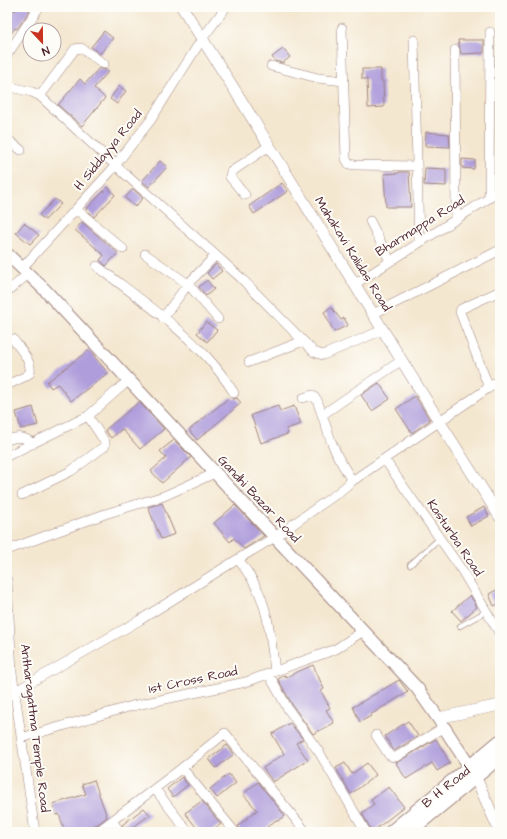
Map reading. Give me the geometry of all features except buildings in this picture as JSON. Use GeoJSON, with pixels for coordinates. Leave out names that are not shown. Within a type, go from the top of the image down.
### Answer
{"type":"FeatureCollection","features":[{"type":"Feature","properties":{"kind":"main road","name":"Gandhi Bazar Road"},"geometry":{"type":"LineString","coordinates":[[7,254],[44,289],[274,537],[417,688],[473,772]]}},
{"type":"Feature","properties":{"kind":"main road","name":"B H Road"},"geometry":{"type":"LineString","coordinates":[[392,832],[473,772],[500,742]]}},
{"type":"Feature","properties":{"kind":"main road"},"geometry":{"type":"LineString","coordinates":[[408,832],[473,772],[500,756]]}},
{"type":"Feature","properties":{"kind":"street"},"geometry":{"type":"LineString","coordinates":[[7,54],[39,7]]}},
{"type":"Feature","properties":{"kind":"street","name":"Mahakavi Kalidas Road"},"geometry":{"type":"LineString","coordinates":[[182,7],[500,517]]}},
{"type":"Feature","properties":{"kind":"street","name":"H Siddayya Road"},"geometry":{"type":"LineString","coordinates":[[7,292],[114,166],[150,121],[202,39],[226,7]]}},
{"type":"Feature","properties":{"kind":"street"},"geometry":{"type":"LineString","coordinates":[[342,28],[346,159],[349,164],[417,166]]}},
{"type":"Feature","properties":{"kind":"street"},"geometry":{"type":"LineString","coordinates":[[489,198],[490,32]]}},
{"type":"Feature","properties":{"kind":"street"},"geometry":{"type":"LineString","coordinates":[[414,40],[419,243]]}},
{"type":"Feature","properties":{"kind":"street"},"geometry":{"type":"LineString","coordinates":[[40,96],[75,49],[81,48],[104,64]]}},
{"type":"Feature","properties":{"kind":"street"},"geometry":{"type":"LineString","coordinates":[[455,50],[456,219]]}},
{"type":"Feature","properties":{"kind":"street"},"geometry":{"type":"LineString","coordinates":[[271,66],[318,78],[344,81]]}},
{"type":"Feature","properties":{"kind":"street"},"geometry":{"type":"LineString","coordinates":[[7,86],[32,92],[40,96],[114,166],[241,278],[314,352],[323,355],[383,330]]}},
{"type":"Feature","properties":{"kind":"street"},"geometry":{"type":"LineString","coordinates":[[7,139],[21,150]]}},
{"type":"Feature","properties":{"kind":"street"},"geometry":{"type":"LineString","coordinates":[[245,195],[230,177],[231,172],[269,146]]}},
{"type":"Feature","properties":{"kind":"street","name":"Bharmappa Road"},"geometry":{"type":"LineString","coordinates":[[355,284],[500,191]]}},
{"type":"Feature","properties":{"kind":"street"},"geometry":{"type":"LineString","coordinates":[[76,209],[123,249]]}},
{"type":"Feature","properties":{"kind":"street"},"geometry":{"type":"LineString","coordinates":[[370,221],[390,261]]}},
{"type":"Feature","properties":{"kind":"street"},"geometry":{"type":"LineString","coordinates":[[374,314],[500,250]]}},
{"type":"Feature","properties":{"kind":"street"},"geometry":{"type":"LineString","coordinates":[[145,254],[188,284],[218,319]]}},
{"type":"Feature","properties":{"kind":"street"},"geometry":{"type":"LineString","coordinates":[[163,318],[188,284],[215,256]]}},
{"type":"Feature","properties":{"kind":"street"},"geometry":{"type":"LineString","coordinates":[[97,266],[163,318],[206,356],[234,393]]}},
{"type":"Feature","properties":{"kind":"street"},"geometry":{"type":"LineString","coordinates":[[489,388],[460,312],[461,309],[500,291]]}},
{"type":"Feature","properties":{"kind":"street"},"geometry":{"type":"LineString","coordinates":[[7,385],[30,374],[31,368],[30,363],[13,339]]}},
{"type":"Feature","properties":{"kind":"street"},"geometry":{"type":"LineString","coordinates":[[249,362],[303,341]]}},
{"type":"Feature","properties":{"kind":"street"},"geometry":{"type":"LineString","coordinates":[[322,416],[402,360]]}},
{"type":"Feature","properties":{"kind":"street"},"geometry":{"type":"LineString","coordinates":[[7,456],[88,416],[129,380]]}},
{"type":"Feature","properties":{"kind":"street"},"geometry":{"type":"LineString","coordinates":[[11,694],[140,620],[274,537],[340,492],[352,481],[385,460],[500,380]]}},
{"type":"Feature","properties":{"kind":"street"},"geometry":{"type":"LineString","coordinates":[[302,398],[312,395],[314,396],[338,457],[352,481]]}},
{"type":"Feature","properties":{"kind":"street"},"geometry":{"type":"LineString","coordinates":[[22,495],[71,471],[105,446],[105,442],[88,416]]}},
{"type":"Feature","properties":{"kind":"street"},"geometry":{"type":"LineString","coordinates":[[7,440],[14,437],[20,437],[30,440],[33,444]]}},
{"type":"Feature","properties":{"kind":"street","name":"Kasturba Road"},"geometry":{"type":"LineString","coordinates":[[385,460],[460,568],[500,634]]}},
{"type":"Feature","properties":{"kind":"street"},"geometry":{"type":"LineString","coordinates":[[7,550],[105,514],[164,496],[215,473]]}},
{"type":"Feature","properties":{"kind":"street"},"geometry":{"type":"LineString","coordinates":[[238,559],[255,584],[263,605],[270,635],[272,672],[288,709],[319,752],[366,832]]}},
{"type":"Feature","properties":{"kind":"street","name":"Antharagattma Temple Road"},"geometry":{"type":"LineString","coordinates":[[7,580],[11,694],[21,738],[35,832]]}},
{"type":"Feature","properties":{"kind":"street","name":"1st Cross Road"},"geometry":{"type":"LineString","coordinates":[[21,738],[132,706],[246,682],[336,649],[363,631]]}},
{"type":"Feature","properties":{"kind":"street"},"geometry":{"type":"LineString","coordinates":[[376,735],[389,755],[396,757],[441,722],[500,705]]}},
{"type":"Feature","properties":{"kind":"street"},"geometry":{"type":"LineString","coordinates":[[97,832],[155,789],[225,733],[306,832]]}},
{"type":"Feature","properties":{"kind":"street"},"geometry":{"type":"LineString","coordinates":[[182,768],[235,832]]}},
{"type":"Feature","properties":{"kind":"street"},"geometry":{"type":"LineString","coordinates":[[473,772],[500,832]]}},
{"type":"Feature","properties":{"kind":"street"},"geometry":{"type":"LineString","coordinates":[[155,789],[188,832]]}},
{"type":"Feature","properties":{"kind":"street"},"geometry":{"type":"LineString","coordinates":[[112,821],[120,832]]}},
{"type":"Feature","properties":{"kind":"lane"},"geometry":{"type":"LineString","coordinates":[[410,565],[440,538]]}},
{"type":"Feature","properties":{"kind":"lane"},"geometry":{"type":"LineString","coordinates":[[460,626],[487,611]]}}]}
